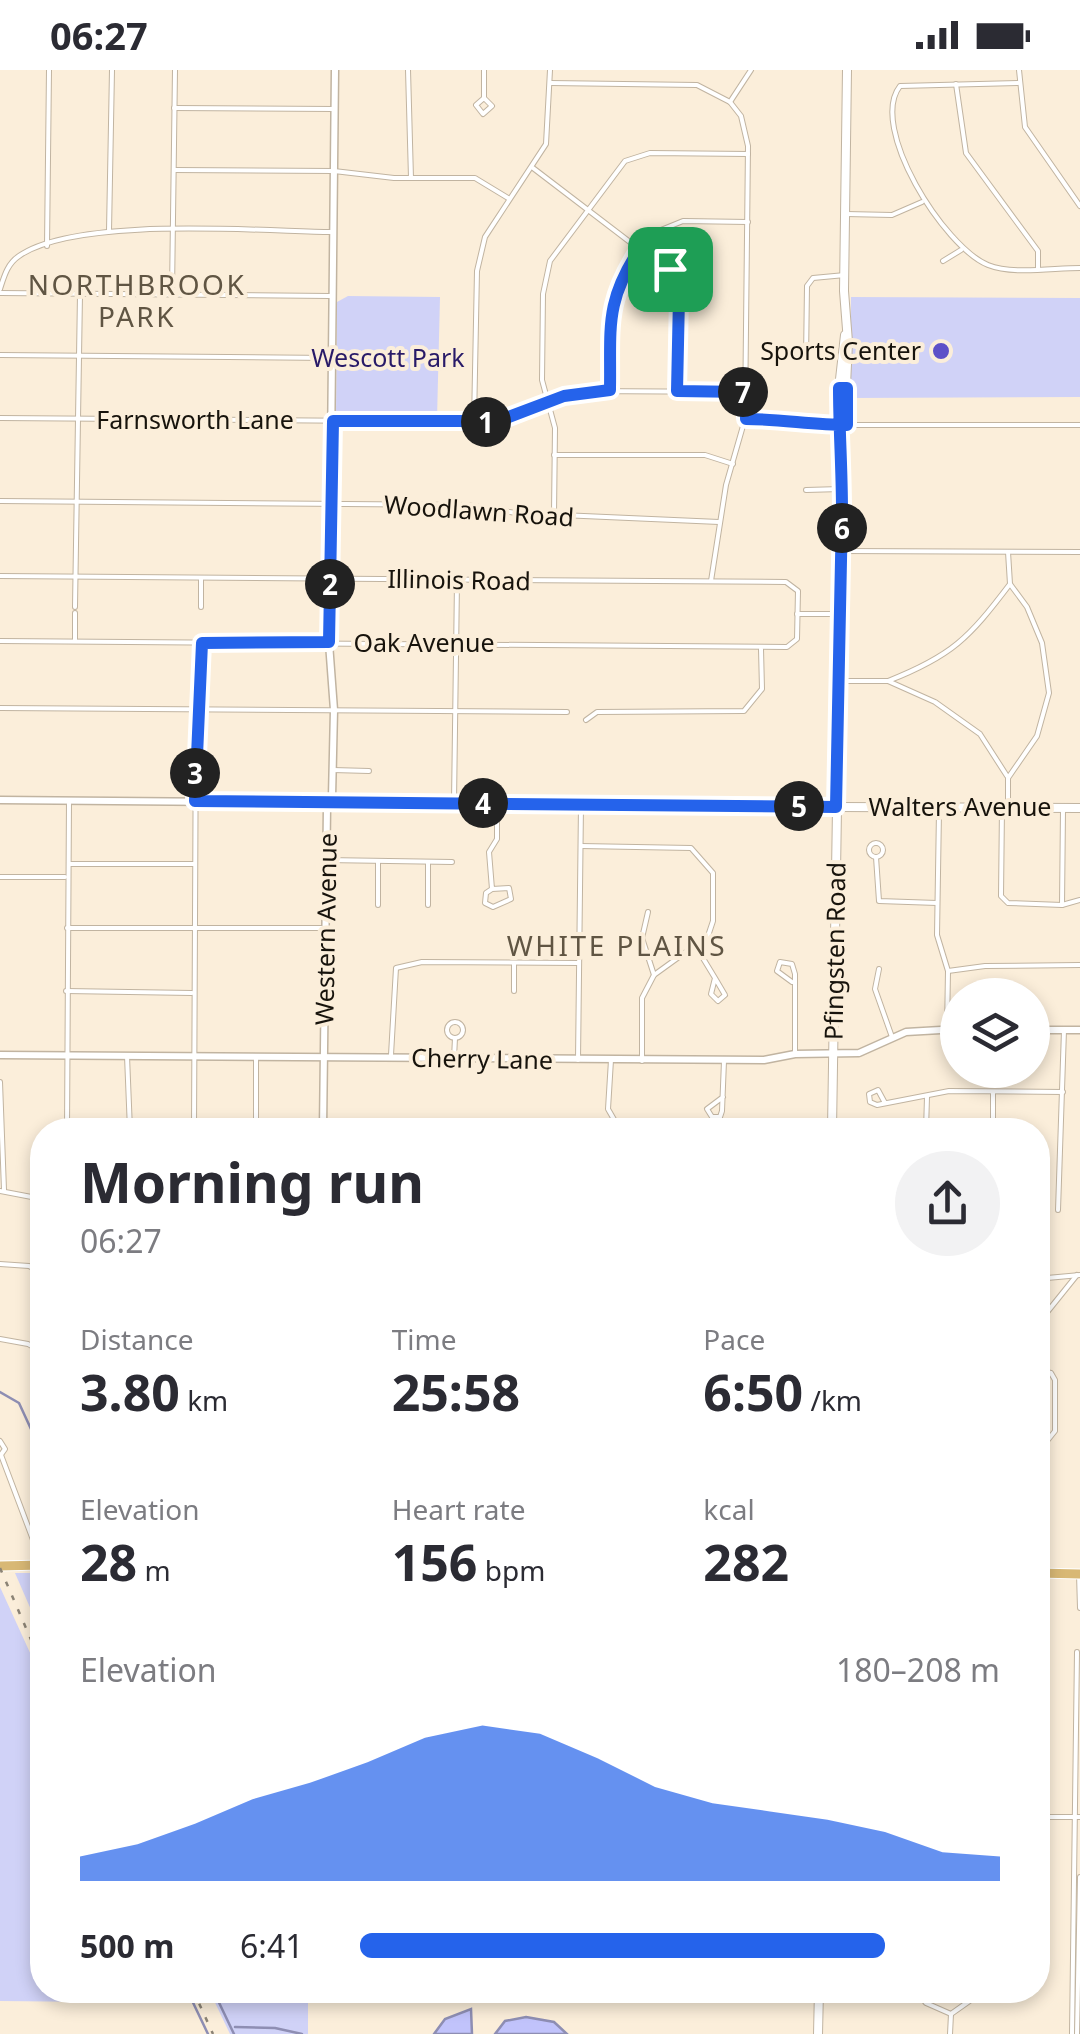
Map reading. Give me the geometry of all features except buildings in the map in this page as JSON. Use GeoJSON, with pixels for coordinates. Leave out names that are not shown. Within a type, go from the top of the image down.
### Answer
{"type":"FeatureCollection","features":[{"type":"Feature","properties":{"kind":"main road","name":"Pfingsten Road"},"geometry":{"type":"LineString","coordinates":[[832,1118],[847,70]]}},
{"type":"Feature","properties":{"kind":"main road","name":"Walters Avenue"},"geometry":{"type":"LineString","coordinates":[[836,807],[1080,808]]}},
{"type":"Feature","properties":{"kind":"main road"},"geometry":{"type":"LineString","coordinates":[[0,1566],[30,1566]]}},
{"type":"Feature","properties":{"kind":"main road"},"geometry":{"type":"LineString","coordinates":[[1050,1573],[1080,1574]]}},
{"type":"Feature","properties":{"kind":"main road"},"geometry":{"type":"LineString","coordinates":[[818,2034],[819,2003]]}},
{"type":"Feature","properties":{"kind":"street"},"geometry":{"type":"LineString","coordinates":[[47,246],[49,70]]}},
{"type":"Feature","properties":{"kind":"street"},"geometry":{"type":"LineString","coordinates":[[109,231],[112,70]]}},
{"type":"Feature","properties":{"kind":"street"},"geometry":{"type":"LineString","coordinates":[[172,292],[174,70]]}},
{"type":"Feature","properties":{"kind":"street","name":"Western Avenue"},"geometry":{"type":"LineString","coordinates":[[322,1118],[326,860],[334,710],[329,642],[336,70]]}},
{"type":"Feature","properties":{"kind":"street"},"geometry":{"type":"LineString","coordinates":[[408,70],[411,178]]}},
{"type":"Feature","properties":{"kind":"street"},"geometry":{"type":"LineString","coordinates":[[484,70],[484,98]]}},
{"type":"Feature","properties":{"kind":"street"},"geometry":{"type":"LineString","coordinates":[[474,422],[476,271],[485,236],[546,144],[550,70]]}},
{"type":"Feature","properties":{"kind":"street"},"geometry":{"type":"LineString","coordinates":[[730,102],[750,70]]}},
{"type":"Feature","properties":{"kind":"street"},"geometry":{"type":"LineString","coordinates":[[1019,70],[1025,126],[1080,206]]}},
{"type":"Feature","properties":{"kind":"street"},"geometry":{"type":"LineString","coordinates":[[1018,82],[914,84],[896,90],[897,140],[922,202],[961,250],[991,267],[1080,268]]}},
{"type":"Feature","properties":{"kind":"street"},"geometry":{"type":"LineString","coordinates":[[550,83],[696,85],[730,102],[745,127],[746,419],[719,522],[711,581]]}},
{"type":"Feature","properties":{"kind":"street"},"geometry":{"type":"LineString","coordinates":[[956,84],[966,154],[1038,251],[1038,268]]}},
{"type":"Feature","properties":{"kind":"street"},"geometry":{"type":"LineString","coordinates":[[174,108],[335,109]]}},
{"type":"Feature","properties":{"kind":"street"},"geometry":{"type":"LineString","coordinates":[[554,514],[555,428],[542,380],[543,294],[550,261],[616,169],[635,157],[650,152],[748,154]]}},
{"type":"Feature","properties":{"kind":"street"},"geometry":{"type":"LineString","coordinates":[[532,167],[677,278],[677,391]]}},
{"type":"Feature","properties":{"kind":"street"},"geometry":{"type":"LineString","coordinates":[[174,170],[334,171],[411,178],[474,178],[508,198]]}},
{"type":"Feature","properties":{"kind":"street"},"geometry":{"type":"LineString","coordinates":[[846,214],[892,215],[922,202]]}},
{"type":"Feature","properties":{"kind":"street"},"geometry":{"type":"LineString","coordinates":[[610,390],[614,296],[618,282],[641,247],[666,225],[748,222]]}},
{"type":"Feature","properties":{"kind":"street"},"geometry":{"type":"LineString","coordinates":[[334,232],[109,231],[19,256],[7,269],[0,291],[334,296]]}},
{"type":"Feature","properties":{"kind":"street"},"geometry":{"type":"LineString","coordinates":[[943,261],[961,250]]}},
{"type":"Feature","properties":{"kind":"street"},"geometry":{"type":"LineString","coordinates":[[806,359],[807,286],[813,278],[845,275]]}},
{"type":"Feature","properties":{"kind":"street"},"geometry":{"type":"LineString","coordinates":[[75,642],[80,294]]}},
{"type":"Feature","properties":{"kind":"street"},"geometry":{"type":"LineString","coordinates":[[0,355],[331,358]]}},
{"type":"Feature","properties":{"kind":"street","name":"Farnsworth Lane"},"geometry":{"type":"LineString","coordinates":[[0,418],[474,422],[498,421],[586,391],[745,392]]}},
{"type":"Feature","properties":{"kind":"street"},"geometry":{"type":"LineString","coordinates":[[746,419],[843,425],[1080,425]]}},
{"type":"Feature","properties":{"kind":"street"},"geometry":{"type":"LineString","coordinates":[[554,455],[704,455],[733,464]]}},
{"type":"Feature","properties":{"kind":"street"},"geometry":{"type":"LineString","coordinates":[[806,490],[842,489]]}},
{"type":"Feature","properties":{"kind":"street","name":"Woodlawn Road"},"geometry":{"type":"LineString","coordinates":[[0,501],[467,505],[554,514],[719,522]]}},
{"type":"Feature","properties":{"kind":"street"},"geometry":{"type":"LineString","coordinates":[[842,551],[1080,552]]}},
{"type":"Feature","properties":{"kind":"street"},"geometry":{"type":"LineString","coordinates":[[1008,552],[1010,584],[1027,607],[1042,643],[1049,694],[1037,736],[1008,778]]}},
{"type":"Feature","properties":{"kind":"street","name":"Illinois Road"},"geometry":{"type":"LineString","coordinates":[[0,576],[786,582],[796,586],[798,614]]}},
{"type":"Feature","properties":{"kind":"street"},"geometry":{"type":"LineString","coordinates":[[201,578],[201,606]]}},
{"type":"Feature","properties":{"kind":"street"},"geometry":{"type":"LineString","coordinates":[[454,802],[457,580]]}},
{"type":"Feature","properties":{"kind":"street"},"geometry":{"type":"LineString","coordinates":[[840,681],[888,681],[938,662],[975,630],[1010,584]]}},
{"type":"Feature","properties":{"kind":"street"},"geometry":{"type":"LineString","coordinates":[[798,614],[840,614]]}},
{"type":"Feature","properties":{"kind":"street","name":"Oak Avenue"},"geometry":{"type":"LineString","coordinates":[[0,641],[787,648],[797,639],[798,614]]}},
{"type":"Feature","properties":{"kind":"street"},"geometry":{"type":"LineString","coordinates":[[194,1118],[196,709],[202,643]]}},
{"type":"Feature","properties":{"kind":"street"},"geometry":{"type":"LineString","coordinates":[[586,720],[596,712],[744,711],[762,690],[761,647]]}},
{"type":"Feature","properties":{"kind":"street"},"geometry":{"type":"LineString","coordinates":[[888,681],[935,702],[980,734],[1008,778],[1008,800],[1002,808],[1003,901],[1062,905],[1080,900]]}},
{"type":"Feature","properties":{"kind":"street"},"geometry":{"type":"LineString","coordinates":[[0,708],[567,712]]}},
{"type":"Feature","properties":{"kind":"street"},"geometry":{"type":"LineString","coordinates":[[333,770],[369,771]]}},
{"type":"Feature","properties":{"kind":"street","name":"Walters Avenue"},"geometry":{"type":"LineString","coordinates":[[0,800],[836,807]]}},
{"type":"Feature","properties":{"kind":"street"},"geometry":{"type":"LineString","coordinates":[[66,1118],[69,800]]}},
{"type":"Feature","properties":{"kind":"street"},"geometry":{"type":"LineString","coordinates":[[492,889],[509,888],[511,899],[488,906],[484,898],[492,889],[489,852],[497,840],[498,803]]}},
{"type":"Feature","properties":{"kind":"street"},"geometry":{"type":"LineString","coordinates":[[578,1060],[581,804]]}},
{"type":"Feature","properties":{"kind":"street"},"geometry":{"type":"LineString","coordinates":[[939,807],[936,934],[948,978]]}},
{"type":"Feature","properties":{"kind":"street"},"geometry":{"type":"LineString","coordinates":[[1062,905],[1063,808]]}},
{"type":"Feature","properties":{"kind":"street"},"geometry":{"type":"LineString","coordinates":[[580,846],[691,848],[713,873],[713,921],[708,936],[697,948],[654,975],[642,998],[642,1060]]}},
{"type":"Feature","properties":{"kind":"street"},"geometry":{"type":"LineString","coordinates":[[876,857],[879,901],[937,903]]}},
{"type":"Feature","properties":{"kind":"street"},"geometry":{"type":"LineString","coordinates":[[326,860],[452,862]]}},
{"type":"Feature","properties":{"kind":"street"},"geometry":{"type":"LineString","coordinates":[[378,862],[378,905]]}},
{"type":"Feature","properties":{"kind":"street"},"geometry":{"type":"LineString","coordinates":[[428,862],[428,906]]}},
{"type":"Feature","properties":{"kind":"street"},"geometry":{"type":"LineString","coordinates":[[69,864],[196,864]]}},
{"type":"Feature","properties":{"kind":"street"},"geometry":{"type":"LineString","coordinates":[[0,877],[67,877]]}},
{"type":"Feature","properties":{"kind":"street"},"geometry":{"type":"LineString","coordinates":[[648,912],[642,938],[654,975]]}},
{"type":"Feature","properties":{"kind":"street"},"geometry":{"type":"LineString","coordinates":[[67,928],[326,928]]}},
{"type":"Feature","properties":{"kind":"street"},"geometry":{"type":"LineString","coordinates":[[697,948],[715,978]]}},
{"type":"Feature","properties":{"kind":"street"},"geometry":{"type":"LineString","coordinates":[[390,1058],[396,968],[422,962],[579,963]]}},
{"type":"Feature","properties":{"kind":"street"},"geometry":{"type":"LineString","coordinates":[[514,964],[514,991]]}},
{"type":"Feature","properties":{"kind":"street"},"geometry":{"type":"LineString","coordinates":[[948,971],[985,966],[1080,965]]}},
{"type":"Feature","properties":{"kind":"street"},"geometry":{"type":"LineString","coordinates":[[878,968],[875,989],[892,1037]]}},
{"type":"Feature","properties":{"kind":"street"},"geometry":{"type":"LineString","coordinates":[[792,982],[795,1054]]}},
{"type":"Feature","properties":{"kind":"street"},"geometry":{"type":"LineString","coordinates":[[66,991],[192,992]]}},
{"type":"Feature","properties":{"kind":"street","name":"Cherry Lane"},"geometry":{"type":"LineString","coordinates":[[0,1055],[724,1061],[860,1053],[892,1037],[919,1029],[940,1029]]}},
{"type":"Feature","properties":{"kind":"street"},"geometry":{"type":"LineString","coordinates":[[1050,1030],[1080,1030]]}},
{"type":"Feature","properties":{"kind":"street"},"geometry":{"type":"LineString","coordinates":[[1058,1210],[1064,1030]]}},
{"type":"Feature","properties":{"kind":"street"},"geometry":{"type":"LineString","coordinates":[[454,1058],[455,1037]]}},
{"type":"Feature","properties":{"kind":"street"},"geometry":{"type":"LineString","coordinates":[[127,1056],[130,1118]]}},
{"type":"Feature","properties":{"kind":"street"},"geometry":{"type":"LineString","coordinates":[[256,1057],[256,1118]]}},
{"type":"Feature","properties":{"kind":"street"},"geometry":{"type":"LineString","coordinates":[[611,1060],[608,1109],[613,1118]]}},
{"type":"Feature","properties":{"kind":"street"},"geometry":{"type":"LineString","coordinates":[[722,1098],[724,1061]]}},
{"type":"Feature","properties":{"kind":"street"},"geometry":{"type":"LineString","coordinates":[[0,1082],[2,1190],[30,1196]]}},
{"type":"Feature","properties":{"kind":"street"},"geometry":{"type":"LineString","coordinates":[[885,1103],[949,1092],[1063,1092]]}},
{"type":"Feature","properties":{"kind":"street"},"geometry":{"type":"LineString","coordinates":[[993,1092],[993,1118]]}},
{"type":"Feature","properties":{"kind":"street"},"geometry":{"type":"LineString","coordinates":[[926,1118],[927,1097]]}},
{"type":"Feature","properties":{"kind":"street"},"geometry":{"type":"LineString","coordinates":[[0,1264],[30,1267]]}},
{"type":"Feature","properties":{"kind":"street"},"geometry":{"type":"LineString","coordinates":[[1050,1278],[1079,1275]]}},
{"type":"Feature","properties":{"kind":"street"},"geometry":{"type":"LineString","coordinates":[[1050,1309],[1079,1275]]}},
{"type":"Feature","properties":{"kind":"street"},"geometry":{"type":"LineString","coordinates":[[0,1339],[30,1345]]}},
{"type":"Feature","properties":{"kind":"street"},"geometry":{"type":"LineString","coordinates":[[1050,1373],[1055,1380],[1055,1431],[1050,1437]]}},
{"type":"Feature","properties":{"kind":"street"},"geometry":{"type":"LineString","coordinates":[[0,1441],[5,1447],[0,1455],[30,1534]]}},
{"type":"Feature","properties":{"kind":"street"},"geometry":{"type":"LineString","coordinates":[[1080,1574],[1080,1608]]}},
{"type":"Feature","properties":{"kind":"street"},"geometry":{"type":"LineString","coordinates":[[1075,2034],[1078,1652]]}},
{"type":"Feature","properties":{"kind":"street"},"geometry":{"type":"LineString","coordinates":[[1050,1817],[1078,1818]]}},
{"type":"Feature","properties":{"kind":"street"},"geometry":{"type":"LineString","coordinates":[[1075,2034],[1080,1877]]}},
{"type":"Feature","properties":{"kind":"street"},"geometry":{"type":"LineString","coordinates":[[926,2003],[951,2014]]}},
{"type":"Feature","properties":{"kind":"street"},"geometry":{"type":"LineString","coordinates":[[951,2014],[967,2003]]}},
{"type":"Feature","properties":{"kind":"street"},"geometry":{"type":"LineString","coordinates":[[950,2034],[951,2014]]}},
{"type":"Feature","properties":{"kind":"green space","name":"Wescott Park"},"geometry":{"type":"Polygon","coordinates":[[[348,296],[440,297],[437,419],[336,416],[337,302],[348,296]]]}},
{"type":"Feature","properties":{"kind":"green space"},"geometry":{"type":"Polygon","coordinates":[[[851,297],[1080,298],[1080,397],[850,398],[851,297]]]}},
{"type":"Feature","properties":{"kind":"green space"},"geometry":{"type":"Polygon","coordinates":[[[15,1573],[30,1573],[30,1607],[15,1573]]]}},
{"type":"Feature","properties":{"kind":"green space"},"geometry":{"type":"Polygon","coordinates":[[[0,1587],[30,1653],[30,2001],[0,2001],[0,1587]]]}},
{"type":"Feature","properties":{"kind":"green space"},"geometry":{"type":"Polygon","coordinates":[[[215,2003],[308,2003],[308,2034],[230,2034],[215,2003]]]}},
{"type":"Feature","properties":{"kind":"shaded area"},"geometry":{"type":"Polygon","coordinates":[[[471,2009],[472,2034],[434,2034],[445,2019],[471,2009]]]}},
{"type":"Feature","properties":{"kind":"shaded area"},"geometry":{"type":"Polygon","coordinates":[[[526,2017],[554,2022],[567,2034],[495,2034],[505,2021],[526,2017]]]}},
{"type":"Feature","properties":{"kind":"waterway"},"geometry":{"type":"LineString","coordinates":[[0,1392],[19,1403],[30,1427]]}},
{"type":"Feature","properties":{"kind":"waterway"},"geometry":{"type":"LineString","coordinates":[[193,2003],[208,2034]]}},
{"type":"Feature","properties":{"kind":"waterway"},"geometry":{"type":"LineString","coordinates":[[219,2003],[234,2034]]}},
{"type":"Feature","properties":{"kind":"waterway"},"geometry":{"type":"LineString","coordinates":[[235,2027],[275,2028],[302,2034]]}},
{"type":"Feature","properties":{"kind":"railway"},"geometry":{"type":"LineString","coordinates":[[0,1568],[30,1637]]}},
{"type":"Feature","properties":{"kind":"railway"},"geometry":{"type":"LineString","coordinates":[[199,2003],[213,2034]]}},
{"type":"Feature","properties":{"kind":"place","name":"Sports Center"},"geometry":{"type":"Point","coordinates":[941,351]}},
{"type":"Feature","properties":{"kind":"district","name":"NORTHBROOK PARK"},"geometry":{"type":"Point","coordinates":[137,301]}},
{"type":"Feature","properties":{"kind":"district","name":"WHITE PLAINS"},"geometry":{"type":"Point","coordinates":[617,946]}},
{"type":"Feature","properties":{"kind":"route"},"geometry":{"type":"LineString","coordinates":[[670,269],[641,247],[618,282],[611,309],[610,390],[564,396],[498,421],[333,421],[329,642],[202,643],[201,679],[196,692],[195,801],[836,807],[842,511],[842,472],[838,463],[839,425],[839,388],[847,388],[847,425],[839,425],[813,425],[785,419],[746,419],[745,392],[677,391],[679,297],[677,278],[670,269]]}}]}
